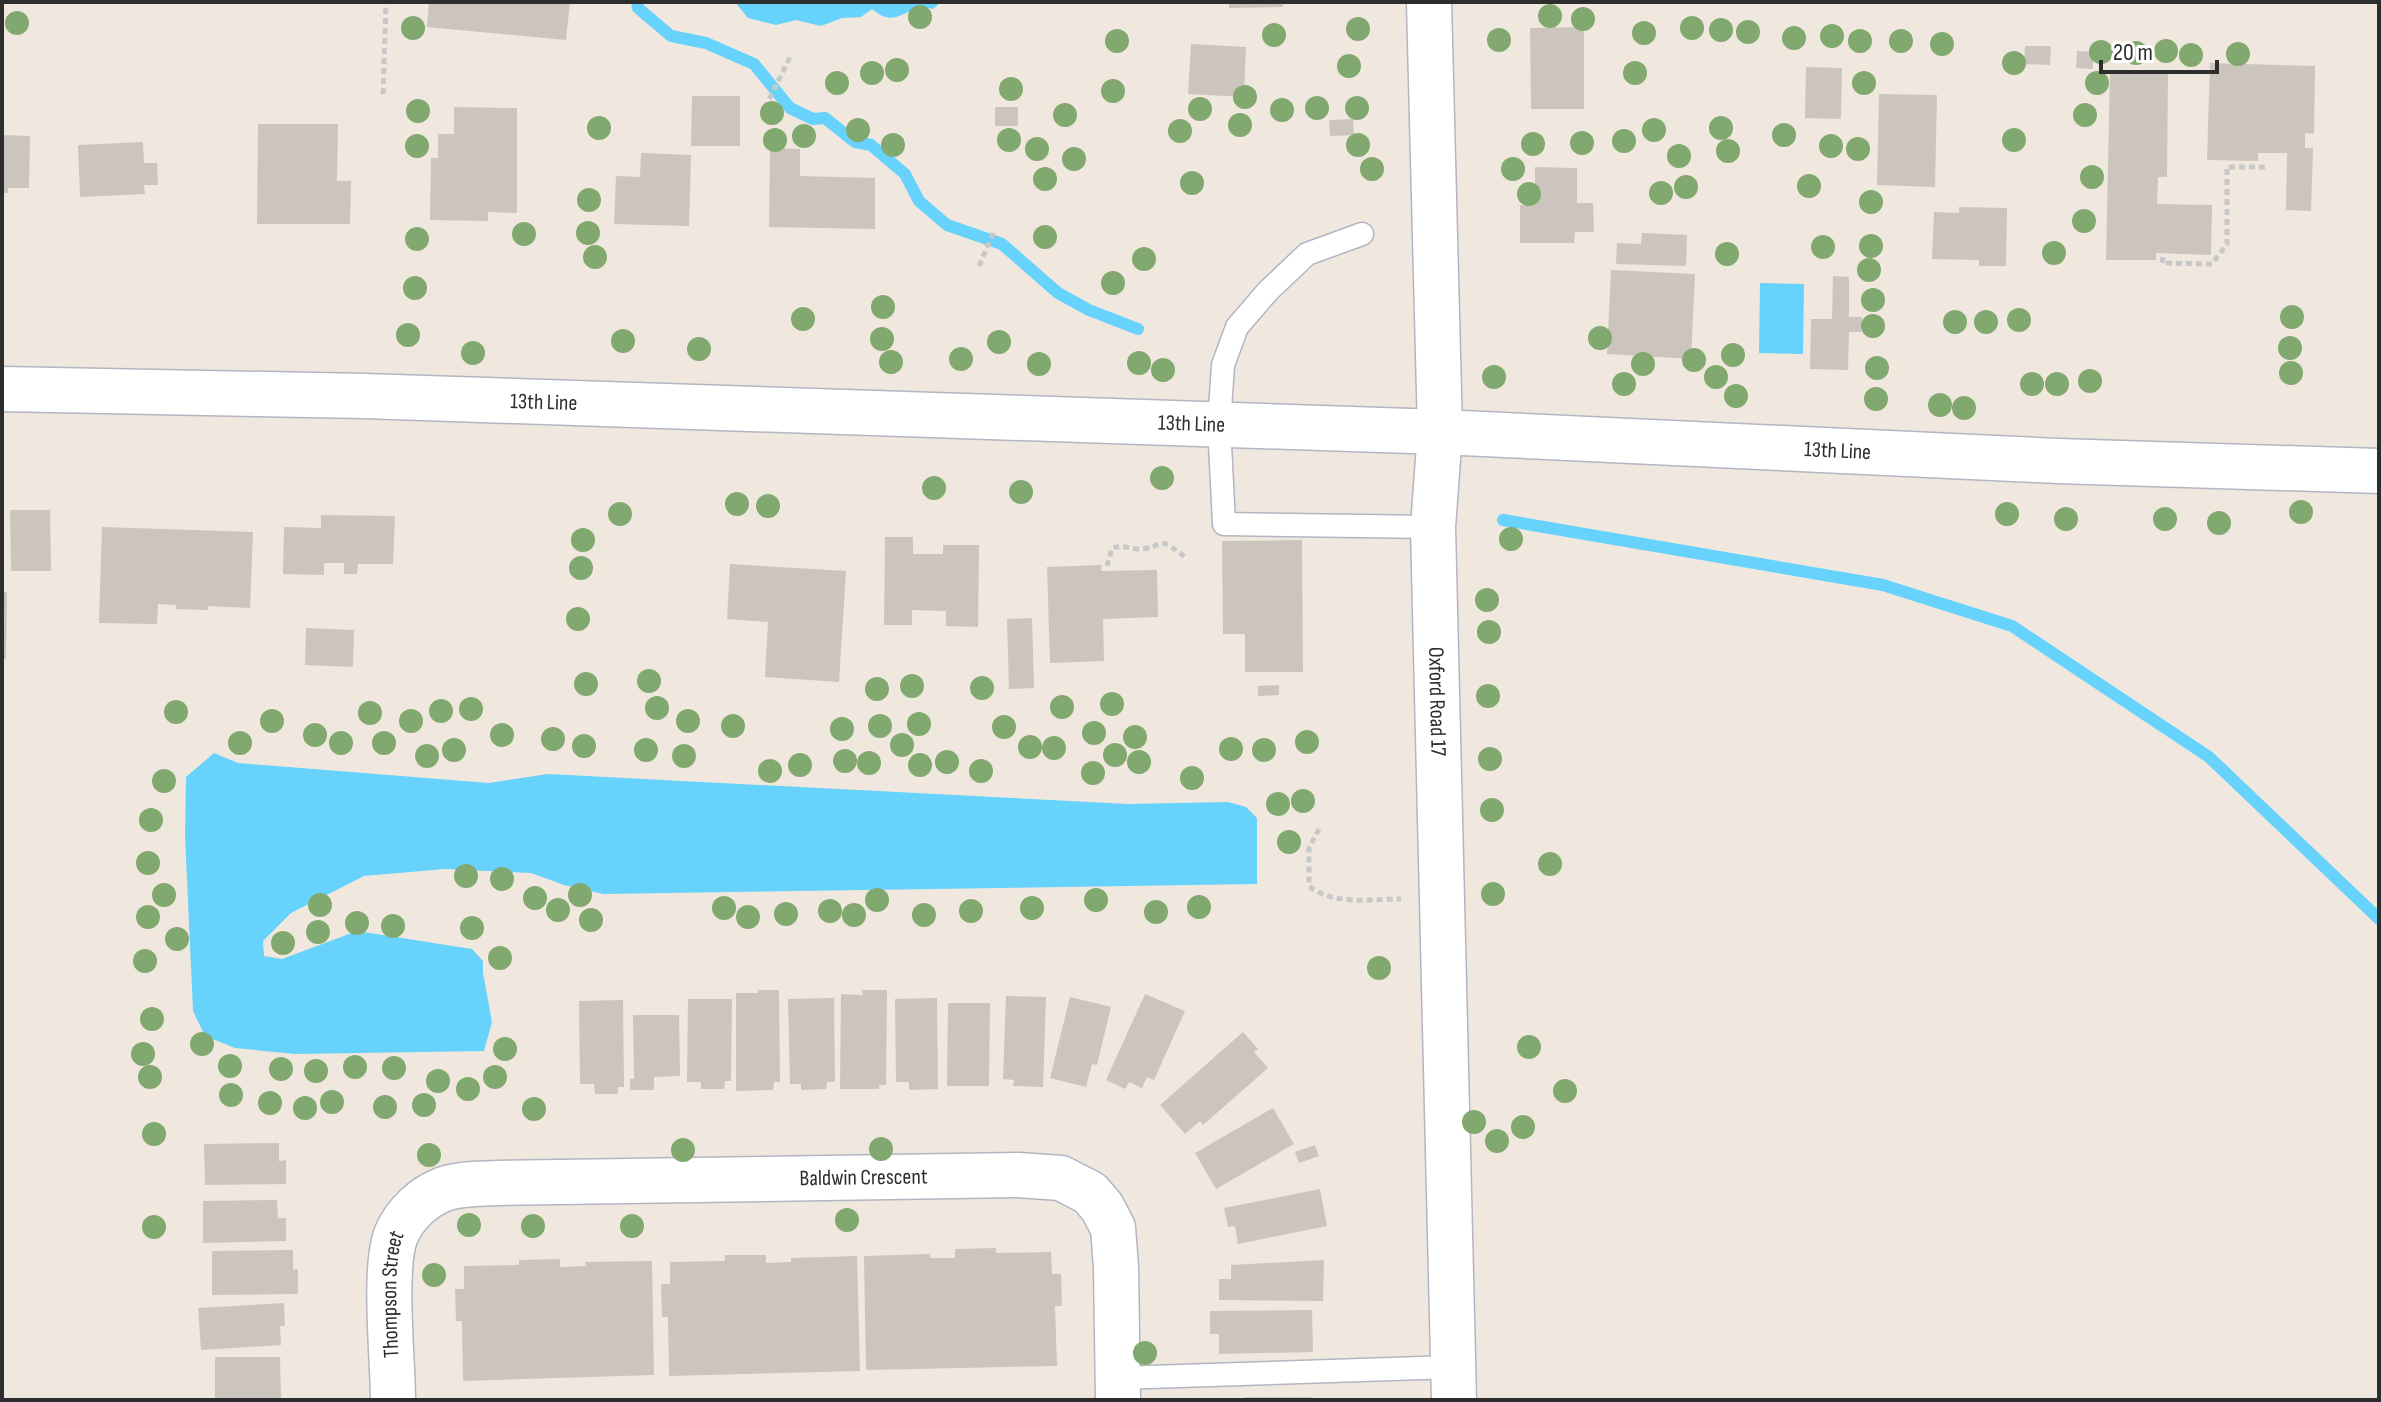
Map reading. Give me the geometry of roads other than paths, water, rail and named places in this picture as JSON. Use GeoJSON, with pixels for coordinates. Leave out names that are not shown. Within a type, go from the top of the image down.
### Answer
{"type":"FeatureCollection","features":[{"type":"Feature","properties":{"kind":"main road","name":"Oxford Road 17"},"geometry":{"type":"LineString","coordinates":[[1429,2],[1440,432],[1433,527],[1453,1384]]}},
{"type":"Feature","properties":{"kind":"main road","name":"13th Line"},"geometry":{"type":"LineString","coordinates":[[2,389],[364,396],[1219,424],[2058,461],[2379,471]]}},
{"type":"Feature","properties":{"kind":"main road","name":"Baldwin Crescent"},"geometry":{"type":"LineString","coordinates":[[423,1201],[443,1190],[464,1184],[1018,1175],[1061,1178],[1090,1193],[1113,1228],[1118,1389]]}},
{"type":"Feature","properties":{"kind":"main road","name":"Thompson Street"},"geometry":{"type":"LineString","coordinates":[[393,1400],[390,1271],[395,1237],[405,1217],[423,1201]]}},
{"type":"Feature","properties":{"kind":"lane"},"geometry":{"type":"LineString","coordinates":[[1362,234],[1307,254],[1268,291],[1237,327],[1223,365],[1219,424],[1224,524],[1433,527]]}},
{"type":"Feature","properties":{"kind":"lane"},"geometry":{"type":"LineString","coordinates":[[1118,1389],[1453,1384]]}},
{"type":"Feature","properties":{"kind":"water"},"geometry":{"type":"Polygon","coordinates":[[[735,2],[941,2],[933,9],[916,9],[889,18],[872,9],[861,17],[842,18],[821,26],[796,20],[776,25],[748,18],[735,2]]]}},
{"type":"Feature","properties":{"kind":"water"},"geometry":{"type":"Polygon","coordinates":[[[1760,283],[1804,284],[1803,354],[1759,353],[1760,283]]]}},
{"type":"Feature","properties":{"kind":"water"},"geometry":{"type":"Polygon","coordinates":[[[214,753],[238,763],[489,783],[548,774],[1128,804],[1228,802],[1246,807],[1257,818],[1257,884],[603,894],[531,873],[445,869],[364,876],[291,913],[263,941],[264,956],[282,959],[357,931],[472,949],[483,961],[492,1022],[484,1051],[295,1054],[235,1048],[205,1036],[193,1011],[185,836],[186,777],[214,753]]]}},
{"type":"Feature","properties":{"kind":"waterway"},"geometry":{"type":"LineString","coordinates":[[637,2],[638,8],[671,36],[706,43],[754,64],[790,108],[813,119],[825,118],[855,142],[871,145],[905,174],[919,201],[947,225],[1002,244],[1058,293],[1089,310],[1138,329]]}},
{"type":"Feature","properties":{"kind":"waterway"},"geometry":{"type":"LineString","coordinates":[[1503,520],[1883,585],[2012,626],[2209,757],[2379,919]]}}]}
